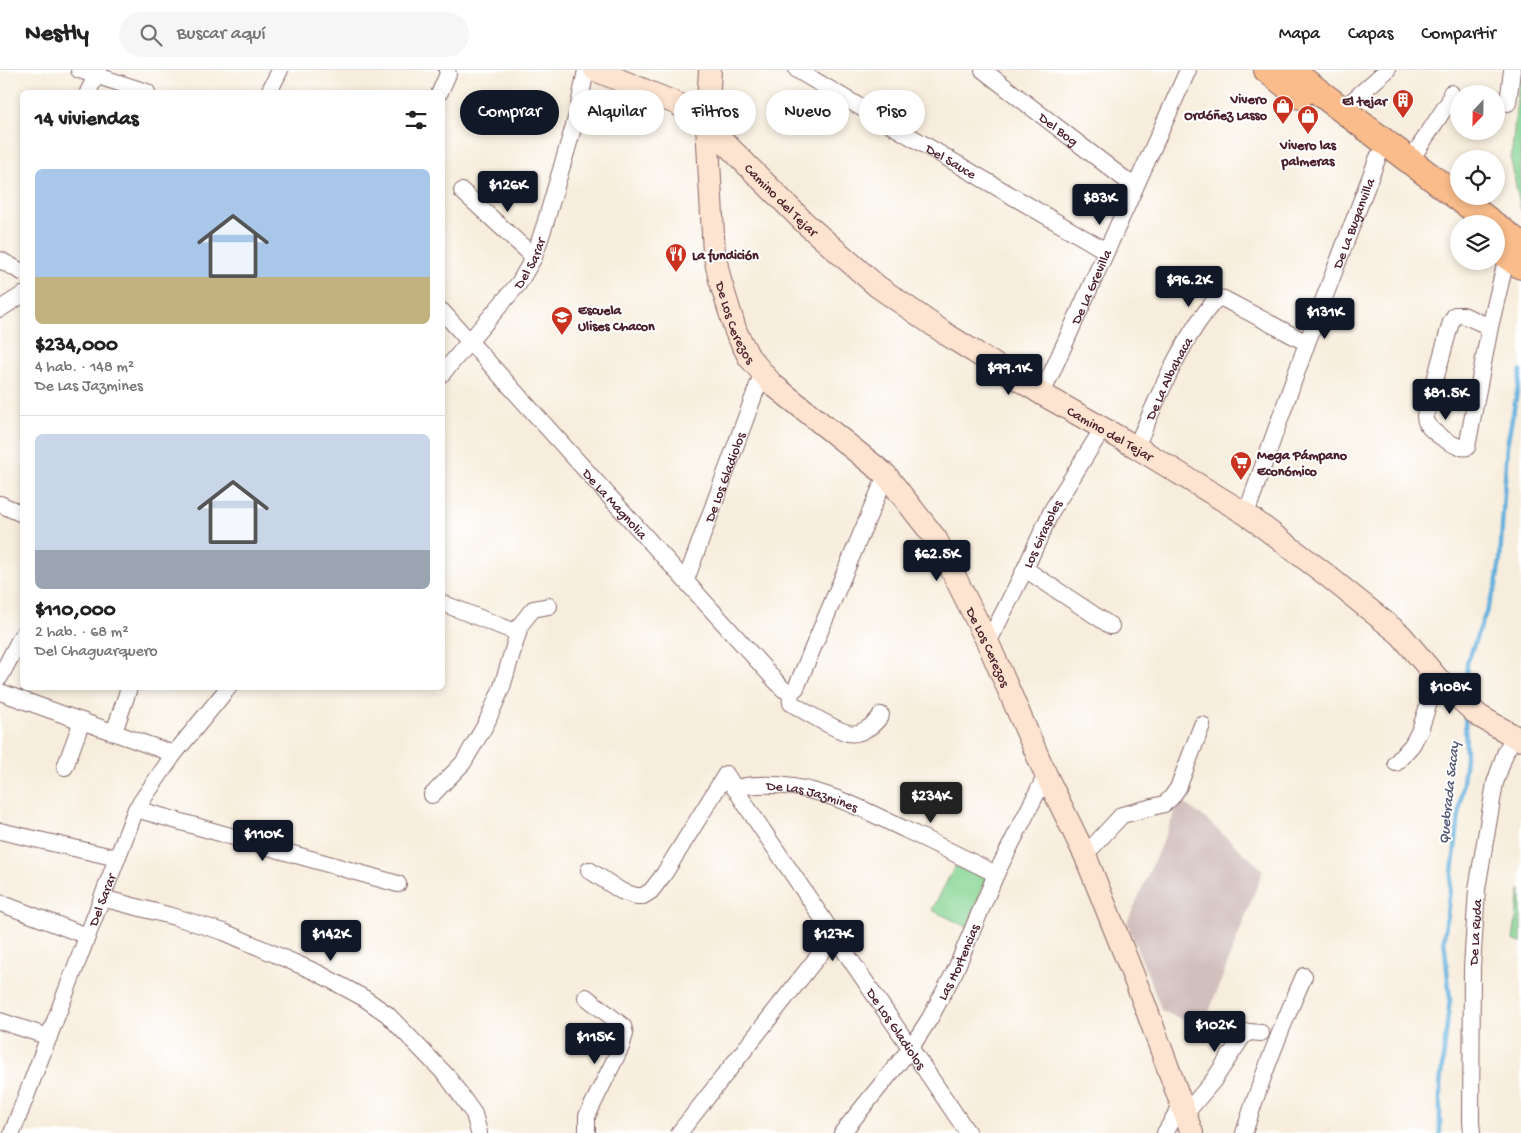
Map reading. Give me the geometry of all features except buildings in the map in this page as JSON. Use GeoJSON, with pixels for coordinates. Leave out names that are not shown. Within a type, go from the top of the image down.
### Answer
{"type":"FeatureCollection","features":[{"type":"Feature","properties":{"kind":"main road"},"geometry":{"type":"LineString","coordinates":[[1267,70],[1453,215]]}},
{"type":"Feature","properties":{"kind":"main road"},"geometry":{"type":"LineString","coordinates":[[1290,70],[1481,215]]}},
{"type":"Feature","properties":{"kind":"main road"},"geometry":{"type":"LineString","coordinates":[[1505,243],[1512,256]]}},
{"type":"Feature","properties":{"kind":"street"},"geometry":{"type":"LineString","coordinates":[[79,70],[97,73],[142,90]]}},
{"type":"Feature","properties":{"kind":"street"},"geometry":{"type":"LineString","coordinates":[[270,90],[280,70]]}},
{"type":"Feature","properties":{"kind":"street"},"geometry":{"type":"LineString","coordinates":[[441,90],[448,74],[447,70]]}},
{"type":"Feature","properties":{"kind":"street","name":"Del Sarar"},"geometry":{"type":"LineString","coordinates":[[445,371],[520,283],[534,258],[577,115],[586,70]]}},
{"type":"Feature","properties":{"kind":"street","name":"Camino del Tejar"},"geometry":{"type":"LineString","coordinates":[[595,70],[674,102]]}},
{"type":"Feature","properties":{"kind":"street","name":"De Los Cerezos"},"geometry":{"type":"LineString","coordinates":[[709,90],[710,70]]}},
{"type":"Feature","properties":{"kind":"street","name":"Del Sauce"},"geometry":{"type":"LineString","coordinates":[[797,70],[1106,251]]}},
{"type":"Feature","properties":{"kind":"street","name":"Del Bog"},"geometry":{"type":"LineString","coordinates":[[983,70],[1135,187]]}},
{"type":"Feature","properties":{"kind":"street","name":"De La Grevilla"},"geometry":{"type":"LineString","coordinates":[[1042,394],[1188,70]]}},
{"type":"Feature","properties":{"kind":"street"},"geometry":{"type":"LineString","coordinates":[[1342,110],[1387,70]]}},
{"type":"Feature","properties":{"kind":"street"},"geometry":{"type":"LineString","coordinates":[[1508,103],[1512,70]]}},
{"type":"Feature","properties":{"kind":"street"},"geometry":{"type":"LineString","coordinates":[[89,90],[97,73]]}},
{"type":"Feature","properties":{"kind":"street"},"geometry":{"type":"LineString","coordinates":[[1410,161],[1450,100]]}},
{"type":"Feature","properties":{"kind":"street","name":"De Los Cerezos"},"geometry":{"type":"LineString","coordinates":[[708,135],[714,253],[736,332],[749,356],[762,374],[886,475],[936,539],[988,643],[1046,775],[1085,855],[1187,1117]]}},
{"type":"Feature","properties":{"kind":"street","name":"Camino del Tejar"},"geometry":{"type":"LineString","coordinates":[[717,135],[806,224],[877,286],[949,336],[1042,394],[1136,447],[1246,514],[1401,635],[1442,682],[1478,716],[1518,738]]}},
{"type":"Feature","properties":{"kind":"street","name":"De La Buganvilla"},"geometry":{"type":"LineString","coordinates":[[1246,514],[1307,343],[1378,157]]}},
{"type":"Feature","properties":{"kind":"street"},"geometry":{"type":"LineString","coordinates":[[462,192],[534,258]]}},
{"type":"Feature","properties":{"kind":"street"},"geometry":{"type":"LineString","coordinates":[[1490,327],[1463,315],[1455,315],[1448,331],[1425,422],[1430,428],[1457,448],[1464,449],[1467,447],[1490,327],[1512,256]]}},
{"type":"Feature","properties":{"kind":"street"},"geometry":{"type":"LineString","coordinates":[[0,260],[20,271]]}},
{"type":"Feature","properties":{"kind":"street"},"geometry":{"type":"LineString","coordinates":[[0,309],[20,296]]}},
{"type":"Feature","properties":{"kind":"street","name":"De La Albahaca"},"geometry":{"type":"LineString","coordinates":[[1136,447],[1177,357],[1208,307],[1217,298],[1224,298],[1307,343]]}},
{"type":"Feature","properties":{"kind":"street","name":"De La Magnolia"},"geometry":{"type":"LineString","coordinates":[[445,314],[783,689],[790,692],[791,703],[810,715],[850,734],[870,728],[878,721],[881,715]]}},
{"type":"Feature","properties":{"kind":"street","name":"De Los Gladiolos"},"geometry":{"type":"LineString","coordinates":[[686,580],[762,374]]}},
{"type":"Feature","properties":{"kind":"street","name":"Los Girasoles"},"geometry":{"type":"LineString","coordinates":[[988,643],[1052,510],[1103,428]]}},
{"type":"Feature","properties":{"kind":"street"},"geometry":{"type":"LineString","coordinates":[[790,692],[796,688],[886,475]]}},
{"type":"Feature","properties":{"kind":"street"},"geometry":{"type":"LineString","coordinates":[[0,504],[20,513]]}},
{"type":"Feature","properties":{"kind":"street"},"geometry":{"type":"LineString","coordinates":[[1025,569],[1111,626]]}},
{"type":"Feature","properties":{"kind":"street"},"geometry":{"type":"LineString","coordinates":[[445,604],[518,633]]}},
{"type":"Feature","properties":{"kind":"street"},"geometry":{"type":"LineString","coordinates":[[432,796],[463,763],[486,724],[502,687],[521,624],[533,609],[549,606]]}},
{"type":"Feature","properties":{"kind":"street"},"geometry":{"type":"LineString","coordinates":[[0,677],[20,639]]}},
{"type":"Feature","properties":{"kind":"street"},"geometry":{"type":"LineString","coordinates":[[1396,763],[1412,745],[1442,682]]}},
{"type":"Feature","properties":{"kind":"street"},"geometry":{"type":"LineString","coordinates":[[114,732],[128,690]]}},
{"type":"Feature","properties":{"kind":"street","name":"Del Sarar"},"geometry":{"type":"LineString","coordinates":[[12,1133],[136,809],[174,754],[226,690]]}},
{"type":"Feature","properties":{"kind":"street"},"geometry":{"type":"LineString","coordinates":[[0,692],[174,754]]}},
{"type":"Feature","properties":{"kind":"street"},"geometry":{"type":"LineString","coordinates":[[66,767],[82,721]]}},
{"type":"Feature","properties":{"kind":"street"},"geometry":{"type":"LineString","coordinates":[[1085,855],[1122,815],[1164,804],[1171,798],[1178,788],[1202,725]]}},
{"type":"Feature","properties":{"kind":"street","name":"De La Ruda"},"geometry":{"type":"LineString","coordinates":[[1472,1133],[1472,968],[1476,889],[1495,783],[1506,751],[1518,738]]}},
{"type":"Feature","properties":{"kind":"street","name":"Las Hortencias"},"geometry":{"type":"LineString","coordinates":[[842,1133],[910,1050],[930,1018],[955,971],[996,874],[1046,775]]}},
{"type":"Feature","properties":{"kind":"street"},"geometry":{"type":"LineString","coordinates":[[589,870],[621,891],[642,896],[651,891],[730,781]]}},
{"type":"Feature","properties":{"kind":"street","name":"De Los Gladiolos"},"geometry":{"type":"LineString","coordinates":[[730,781],[910,1050],[968,1133]]}},
{"type":"Feature","properties":{"kind":"street","name":"De Las Jazmines"},"geometry":{"type":"LineString","coordinates":[[730,781],[751,784],[771,783],[811,790],[865,810],[996,874]]}},
{"type":"Feature","properties":{"kind":"street"},"geometry":{"type":"LineString","coordinates":[[136,809],[398,884]]}},
{"type":"Feature","properties":{"kind":"street"},"geometry":{"type":"LineString","coordinates":[[0,832],[117,858]]}},
{"type":"Feature","properties":{"kind":"street"},"geometry":{"type":"LineString","coordinates":[[102,898],[224,932],[326,976],[364,998],[388,1014],[447,1076],[474,1114],[479,1133]]}},
{"type":"Feature","properties":{"kind":"street"},"geometry":{"type":"LineString","coordinates":[[0,903],[87,936]]}},
{"type":"Feature","properties":{"kind":"street"},"geometry":{"type":"LineString","coordinates":[[679,1133],[834,936]]}},
{"type":"Feature","properties":{"kind":"street"},"geometry":{"type":"LineString","coordinates":[[1244,1133],[1278,1035],[1304,976]]}},
{"type":"Feature","properties":{"kind":"street"},"geometry":{"type":"LineString","coordinates":[[586,997],[623,1026],[625,1034],[622,1047],[587,1116],[587,1133]]}},
{"type":"Feature","properties":{"kind":"street"},"geometry":{"type":"LineString","coordinates":[[0,1021],[49,1037]]}},
{"type":"Feature","properties":{"kind":"street"},"geometry":{"type":"LineString","coordinates":[[1165,1133],[1187,1117],[1243,1036],[1249,1032],[1261,1033]]}},
{"type":"Feature","properties":{"kind":"shaded area"},"geometry":{"type":"Polygon","coordinates":[[[1180,801],[1201,815],[1263,870],[1203,1028],[1162,1011],[1127,923],[1180,801]]]}},
{"type":"Feature","properties":{"kind":"green space"},"geometry":{"type":"Polygon","coordinates":[[[1521,70],[1521,211],[1511,160],[1521,70]]]}},
{"type":"Feature","properties":{"kind":"green space"},"geometry":{"type":"Polygon","coordinates":[[[955,866],[987,878],[967,927],[932,910],[955,866]]]}},
{"type":"Feature","properties":{"kind":"green space"},"geometry":{"type":"Polygon","coordinates":[[[1521,889],[1521,943],[1513,940],[1521,889]]]}},
{"type":"Feature","properties":{"kind":"waterway","name":"Quebrada Sacay"},"geometry":{"type":"LineString","coordinates":[[1466,694],[1467,663],[1496,586],[1500,560],[1507,445],[1521,371]]}},
{"type":"Feature","properties":{"kind":"waterway","name":"Quebrada Sacay"},"geometry":{"type":"LineString","coordinates":[[1440,1133],[1440,1085],[1450,999],[1444,939],[1466,757],[1465,714]]}},
{"type":"Feature","properties":{"kind":"place","name":"El tejar"},"geometry":{"type":"Point","coordinates":[1403,119]}},
{"type":"Feature","properties":{"kind":"place","name":"Vivero Ordóñez Lasso"},"geometry":{"type":"Point","coordinates":[1283,125]}},
{"type":"Feature","properties":{"kind":"place","name":"Vivero las palmeras"},"geometry":{"type":"Point","coordinates":[1308,135]}},
{"type":"Feature","properties":{"kind":"place","name":"La fundición"},"geometry":{"type":"Point","coordinates":[676,273]}},
{"type":"Feature","properties":{"kind":"place","name":"Escuela Ulises Chacon"},"geometry":{"type":"Point","coordinates":[562,336]}},
{"type":"Feature","properties":{"kind":"place","name":"Mega Pámpano Económico"},"geometry":{"type":"Point","coordinates":[1241,481]}}]}
